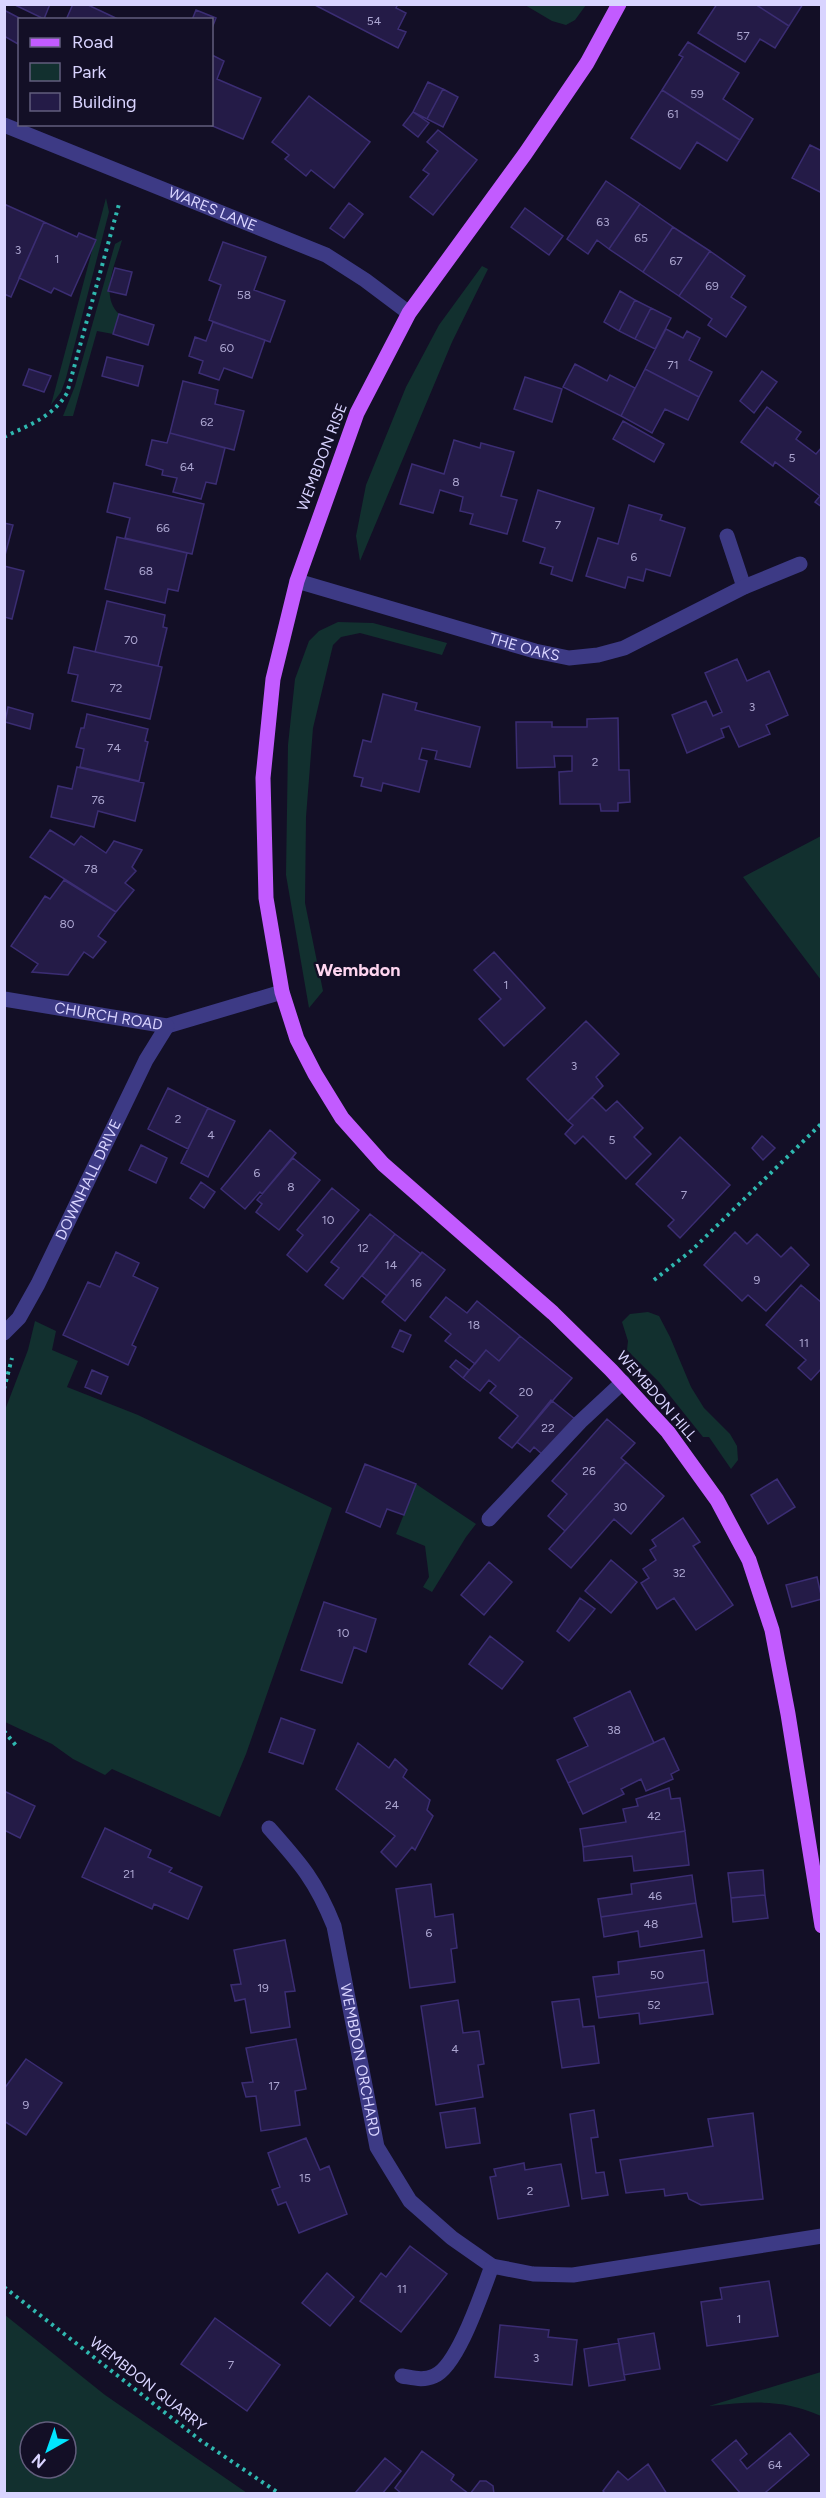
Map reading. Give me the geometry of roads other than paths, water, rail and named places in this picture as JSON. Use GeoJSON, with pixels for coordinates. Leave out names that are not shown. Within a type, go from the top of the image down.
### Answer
{"type":"FeatureCollection","features":[{"type":"Feature","properties":{"kind":"main road","name":"WEMBDON RISE"},"geometry":{"type":"LineString","coordinates":[[282,992],[266,898],[263,778],[273,679],[297,581],[357,413],[409,313],[525,154],[587,63],[619,4]]}},
{"type":"Feature","properties":{"kind":"main road","name":"WEMBDON HILL"},"geometry":{"type":"LineString","coordinates":[[282,992],[297,1039],[342,1118],[383,1164],[553,1313],[622,1382],[668,1432],[717,1500],[748,1560],[772,1630],[822,1926]]}},
{"type":"Feature","properties":{"kind":"street","name":"WARES LANE"},"geometry":{"type":"LineString","coordinates":[[4,125],[326,255],[365,280],[409,313]]}},
{"type":"Feature","properties":{"kind":"street"},"geometry":{"type":"LineString","coordinates":[[728,536],[744,587]]}},
{"type":"Feature","properties":{"kind":"street","name":"THE OAKS"},"geometry":{"type":"LineString","coordinates":[[297,581],[535,651],[569,658],[598,655],[624,648],[744,587],[800,564]]}},
{"type":"Feature","properties":{"kind":"street","name":"CHURCH ROAD"},"geometry":{"type":"LineString","coordinates":[[4,999],[167,1026],[282,992]]}},
{"type":"Feature","properties":{"kind":"street","name":"DOWNHALL DRIVE"},"geometry":{"type":"LineString","coordinates":[[4,1333],[19,1318],[38,1284],[146,1060],[167,1026]]}},
{"type":"Feature","properties":{"kind":"street"},"geometry":{"type":"LineString","coordinates":[[489,1519],[580,1422],[622,1382]]}},
{"type":"Feature","properties":{"kind":"street","name":"WEMBDON ORCHARD"},"geometry":{"type":"LineString","coordinates":[[269,1828],[304,1868],[321,1893],[334,1926],[377,2147],[410,2201],[452,2238],[492,2266],[533,2274],[573,2275],[822,2236]]}},
{"type":"Feature","properties":{"kind":"street"},"geometry":{"type":"LineString","coordinates":[[402,2376],[420,2380],[437,2376],[450,2360],[475,2315],[492,2266]]}},
{"type":"Feature","properties":{"kind":"district","name":"Wembdon"},"geometry":{"type":"Point","coordinates":[358,970]}}]}
